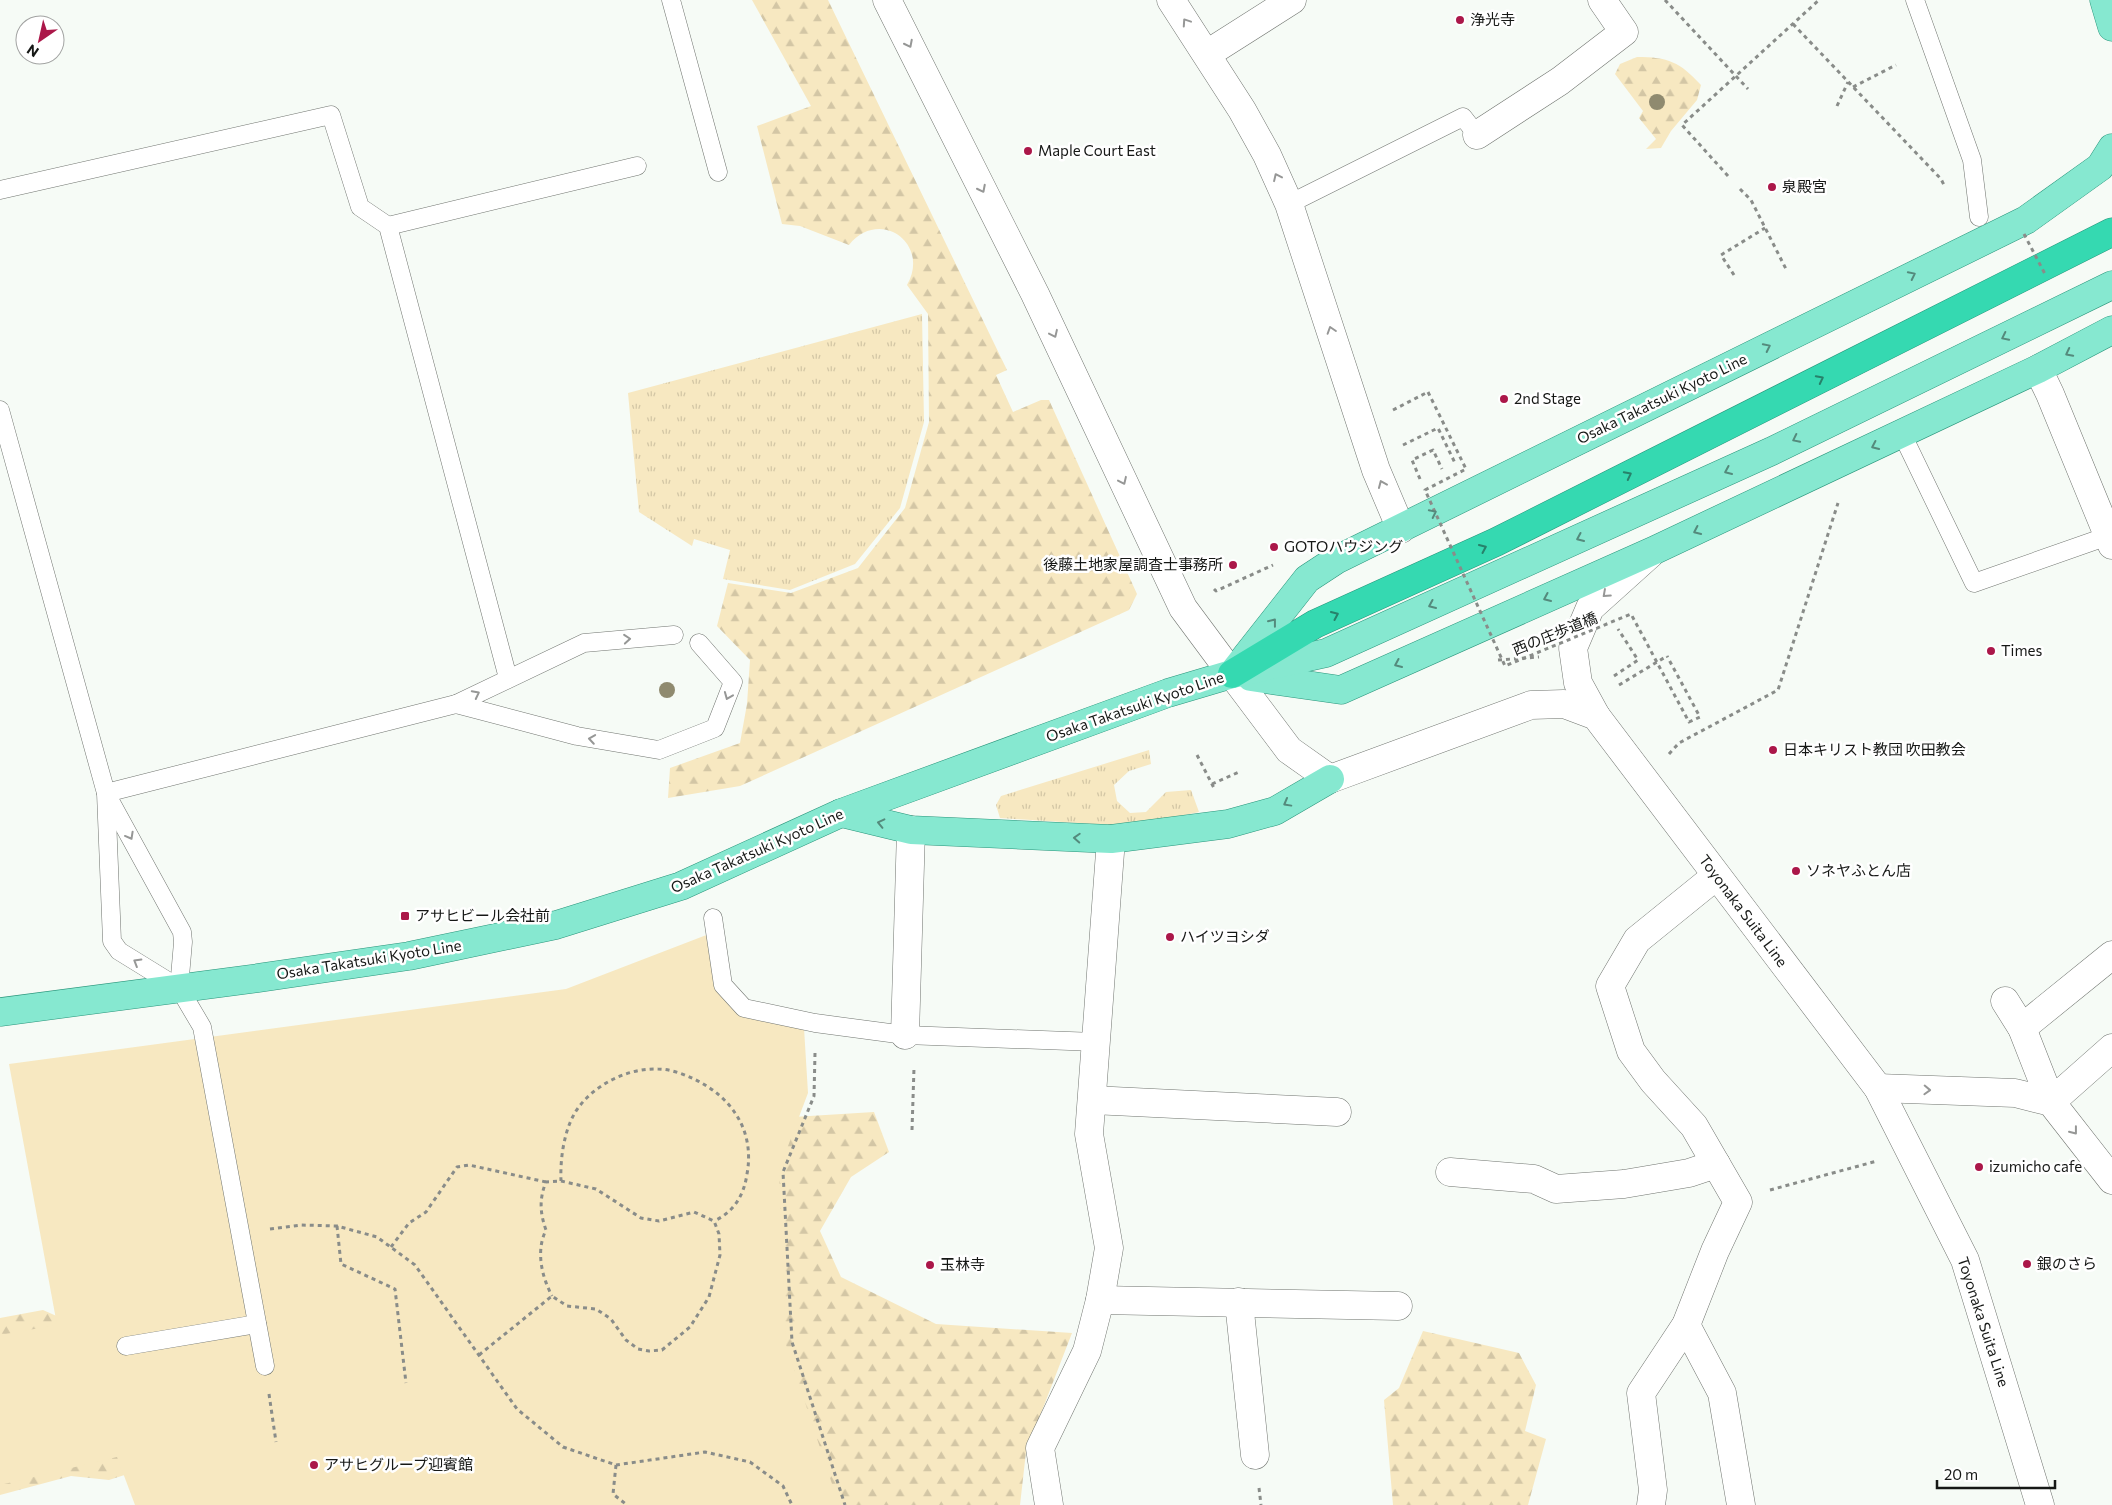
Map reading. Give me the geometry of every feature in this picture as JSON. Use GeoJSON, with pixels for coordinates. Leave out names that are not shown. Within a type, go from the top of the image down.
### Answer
{"type":"FeatureCollection","features":[{"type":"Feature","properties":{"kind":"highway"},"geometry":{"type":"LineString","coordinates":[[1232,674],[1315,624],[1496,542],[2112,232]]}},
{"type":"Feature","properties":{"kind":"main road"},"geometry":{"type":"LineString","coordinates":[[2104,0],[2112,27]]}},
{"type":"Feature","properties":{"kind":"main road","name":"Osaka Takatsuki Kyoto Line"},"geometry":{"type":"LineString","coordinates":[[1232,674],[1307,579],[1336,560],[2026,220],[2100,167],[2112,148]]}},
{"type":"Feature","properties":{"kind":"main road"},"geometry":{"type":"LineString","coordinates":[[1232,674],[1326,654],[1772,451],[2112,285]]}},
{"type":"Feature","properties":{"kind":"main road","name":"Osaka Takatsuki Kyoto Line"},"geometry":{"type":"LineString","coordinates":[[0,1012],[409,956],[556,925],[681,886],[841,813],[1168,693],[1232,674],[1341,690],[1655,550],[2038,369],[2112,330]]}},
{"type":"Feature","properties":{"kind":"main road"},"geometry":{"type":"LineString","coordinates":[[841,813],[911,830],[1111,839],[1228,824],[1275,810],[1330,780]]}},
{"type":"Feature","properties":{"kind":"street"},"geometry":{"type":"LineString","coordinates":[[887,0],[1035,294],[1182,608],[1289,750],[1330,780],[1531,705],[1564,704],[1596,716]]}},
{"type":"Feature","properties":{"kind":"street"},"geometry":{"type":"LineString","coordinates":[[1171,0],[1207,54],[1267,155],[1289,204],[1376,470],[1401,529]]}},
{"type":"Feature","properties":{"kind":"street"},"geometry":{"type":"LineString","coordinates":[[1207,54],[1292,0]]}},
{"type":"Feature","properties":{"kind":"street"},"geometry":{"type":"LineString","coordinates":[[1477,135],[1560,81],[1624,32],[1602,0]]}},
{"type":"Feature","properties":{"kind":"street"},"geometry":{"type":"LineString","coordinates":[[2038,369],[2110,541]]}},
{"type":"Feature","properties":{"kind":"street","name":"Toyonaka Suita Line"},"geometry":{"type":"LineString","coordinates":[[1655,550],[1590,608],[1573,648],[1578,683],[1596,716],[1878,1088],[1965,1260],[2040,1505]]}},
{"type":"Feature","properties":{"kind":"street"},"geometry":{"type":"LineString","coordinates":[[909,1035],[911,830]]}},
{"type":"Feature","properties":{"kind":"street"},"geometry":{"type":"LineString","coordinates":[[1049,1505],[1040,1448],[1087,1351],[1100,1300],[1109,1248],[1089,1134],[1111,839]]}},
{"type":"Feature","properties":{"kind":"street"},"geometry":{"type":"LineString","coordinates":[[1651,1505],[1653,1490],[1641,1393],[1686,1325],[1715,1251],[1738,1202],[1694,1126],[1653,1082],[1631,1051],[1610,986],[1637,940],[1716,876]]}},
{"type":"Feature","properties":{"kind":"street"},"geometry":{"type":"LineString","coordinates":[[2022,1028],[2112,956]]}},
{"type":"Feature","properties":{"kind":"street"},"geometry":{"type":"LineString","coordinates":[[2005,1001],[2022,1028],[2051,1102],[2112,1180]]}},
{"type":"Feature","properties":{"kind":"street"},"geometry":{"type":"LineString","coordinates":[[2051,1102],[2112,1048]]}},
{"type":"Feature","properties":{"kind":"street"},"geometry":{"type":"LineString","coordinates":[[1878,1088],[2015,1094],[2051,1102]]}},
{"type":"Feature","properties":{"kind":"street"},"geometry":{"type":"LineString","coordinates":[[1092,1100],[1337,1112]]}},
{"type":"Feature","properties":{"kind":"street"},"geometry":{"type":"LineString","coordinates":[[1450,1172],[1534,1179],[1556,1189],[1624,1184],[1689,1173],[1716,1164]]}},
{"type":"Feature","properties":{"kind":"street"},"geometry":{"type":"LineString","coordinates":[[1100,1300],[1398,1306]]}},
{"type":"Feature","properties":{"kind":"street"},"geometry":{"type":"LineString","coordinates":[[1239,1302],[1255,1455]]}},
{"type":"Feature","properties":{"kind":"street"},"geometry":{"type":"LineString","coordinates":[[1686,1325],[1722,1393],[1741,1505]]}},
{"type":"Feature","properties":{"kind":"lane"},"geometry":{"type":"LineString","coordinates":[[671,0],[718,172]]}},
{"type":"Feature","properties":{"kind":"lane"},"geometry":{"type":"LineString","coordinates":[[1916,0],[1972,160],[1979,217]]}},
{"type":"Feature","properties":{"kind":"lane"},"geometry":{"type":"LineString","coordinates":[[0,190],[331,114],[360,207],[388,226],[508,678]]}},
{"type":"Feature","properties":{"kind":"lane"},"geometry":{"type":"LineString","coordinates":[[1289,204],[1463,118],[1477,135]]}},
{"type":"Feature","properties":{"kind":"lane"},"geometry":{"type":"LineString","coordinates":[[388,226],[637,166]]}},
{"type":"Feature","properties":{"kind":"lane"},"geometry":{"type":"LineString","coordinates":[[0,410],[106,794],[112,941],[119,952],[179,988],[202,1027],[265,1366]]}},
{"type":"Feature","properties":{"kind":"lane"},"geometry":{"type":"LineString","coordinates":[[1902,434],[1974,584],[2110,541]]}},
{"type":"Feature","properties":{"kind":"lane"},"geometry":{"type":"LineString","coordinates":[[106,794],[456,704],[584,643],[674,635]]}},
{"type":"Feature","properties":{"kind":"lane"},"geometry":{"type":"LineString","coordinates":[[456,704],[577,736],[659,750],[715,728],[733,682],[699,643]]}},
{"type":"Feature","properties":{"kind":"lane"},"geometry":{"type":"LineString","coordinates":[[106,794],[182,932],[183,942],[179,988]]}},
{"type":"Feature","properties":{"kind":"lane"},"geometry":{"type":"LineString","coordinates":[[713,918],[723,985],[744,1008],[815,1023],[909,1035],[1096,1042]]}},
{"type":"Feature","properties":{"kind":"lane"},"geometry":{"type":"LineString","coordinates":[[126,1346],[257,1324]]}},
{"type":"Feature","properties":{"kind":"path"},"geometry":{"type":"LineString","coordinates":[[1665,0],[1748,89]]}},
{"type":"Feature","properties":{"kind":"path"},"geometry":{"type":"LineString","coordinates":[[1728,176],[1682,125],[1819,0]]}},
{"type":"Feature","properties":{"kind":"path"},"geometry":{"type":"LineString","coordinates":[[1793,24],[1941,179],[1946,188]]}},
{"type":"Feature","properties":{"kind":"path"},"geometry":{"type":"LineString","coordinates":[[1853,87],[1896,65]]}},
{"type":"Feature","properties":{"kind":"path"},"geometry":{"type":"LineString","coordinates":[[1837,106],[1848,82]]}},
{"type":"Feature","properties":{"kind":"path"},"geometry":{"type":"LineString","coordinates":[[1740,189],[1751,200],[1787,271]]}},
{"type":"Feature","properties":{"kind":"path"},"geometry":{"type":"LineString","coordinates":[[1734,275],[1721,255],[1765,228]]}},
{"type":"Feature","properties":{"kind":"path"},"geometry":{"type":"LineString","coordinates":[[2024,234],[2045,274]]}},
{"type":"Feature","properties":{"kind":"path"},"geometry":{"type":"LineString","coordinates":[[1385,414],[1428,392],[1466,469],[1425,490]]}},
{"type":"Feature","properties":{"kind":"path"},"geometry":{"type":"LineString","coordinates":[[1397,438],[1402,446],[1438,428],[1463,479]]}},
{"type":"Feature","properties":{"kind":"path","name":"西の庄歩道橋"},"geometry":{"type":"LineString","coordinates":[[1450,485],[1433,450],[1412,460],[1505,666],[1631,614],[1636,622],[1653,656],[1658,664],[1689,722],[1700,717],[1667,656],[1659,661],[1651,666],[1617,686]]}},
{"type":"Feature","properties":{"kind":"path"},"geometry":{"type":"LineString","coordinates":[[1668,756],[1678,743],[1778,690],[1840,498]]}},
{"type":"Feature","properties":{"kind":"path"},"geometry":{"type":"LineString","coordinates":[[1210,586],[1216,591],[1276,563]]}},
{"type":"Feature","properties":{"kind":"path","name":"西の庄歩道橋"},"geometry":{"type":"LineString","coordinates":[[1609,680],[1638,660],[1616,627]]}},
{"type":"Feature","properties":{"kind":"path"},"geometry":{"type":"LineString","coordinates":[[1197,755],[1218,796]]}},
{"type":"Feature","properties":{"kind":"path"},"geometry":{"type":"LineString","coordinates":[[1212,784],[1239,772]]}},
{"type":"Feature","properties":{"kind":"path"},"geometry":{"type":"LineString","coordinates":[[815,1023],[814,1096],[783,1172],[792,1342],[845,1505]]}},
{"type":"Feature","properties":{"kind":"path"},"geometry":{"type":"LineString","coordinates":[[909,1035],[912,1130]]}},
{"type":"Feature","properties":{"kind":"path"},"geometry":{"type":"LineString","coordinates":[[561,1181],[567,1132],[576,1111],[591,1094],[610,1080],[631,1072],[658,1068],[683,1074],[707,1086],[727,1102],[741,1122],[748,1146],[749,1166],[745,1190],[734,1207],[723,1217],[714,1221]]}},
{"type":"Feature","properties":{"kind":"path"},"geometry":{"type":"LineString","coordinates":[[1738,1202],[1759,1197],[1762,1192],[1878,1161]]}},
{"type":"Feature","properties":{"kind":"path"},"geometry":{"type":"LineString","coordinates":[[391,1247],[409,1223],[426,1212],[458,1167],[468,1165],[546,1182],[561,1181],[596,1189],[641,1218],[658,1221],[694,1212],[714,1221],[719,1234],[720,1255],[709,1297],[690,1327],[662,1350],[649,1351],[638,1349],[626,1340],[611,1319],[604,1314],[596,1310],[567,1306],[552,1296],[540,1258],[540,1242],[546,1230],[542,1218],[541,1196],[546,1182]]}},
{"type":"Feature","properties":{"kind":"path"},"geometry":{"type":"LineString","coordinates":[[240,1234],[300,1225],[337,1226],[377,1237],[415,1265],[517,1409],[563,1446],[616,1465],[705,1452],[750,1462],[783,1486],[792,1505]]}},
{"type":"Feature","properties":{"kind":"path"},"geometry":{"type":"LineString","coordinates":[[337,1226],[341,1264],[395,1289],[406,1382]]}},
{"type":"Feature","properties":{"kind":"path"},"geometry":{"type":"LineString","coordinates":[[479,1355],[552,1296]]}},
{"type":"Feature","properties":{"kind":"path"},"geometry":{"type":"LineString","coordinates":[[272,1419],[276,1442]]}},
{"type":"Feature","properties":{"kind":"path"},"geometry":{"type":"LineString","coordinates":[[616,1465],[613,1494],[627,1505]]}},
{"type":"Feature","properties":{"kind":"green space"},"geometry":{"type":"Polygon","coordinates":[[[752,0],[828,0],[1007,370],[996,375],[1013,412],[1041,400],[1049,400],[1137,594],[1129,610],[740,786],[668,798],[670,768],[740,743],[747,704],[750,660],[717,626],[728,583],[791,593],[858,568],[905,508],[929,422],[928,314],[907,285],[913,270],[912,256],[907,244],[898,235],[887,230],[874,229],[861,234],[849,245],[800,226],[782,224],[757,126],[811,106],[752,0]]]}},
{"type":"Feature","properties":{"kind":"green space"},"geometry":{"type":"Polygon","coordinates":[[[1637,57],[1657,58],[1673,62],[1701,85],[1697,100],[1671,131],[1661,148],[1646,149],[1656,139],[1639,118],[1643,111],[1615,74],[1620,64],[1637,57]]]}},
{"type":"Feature","properties":{"kind":"green space"},"geometry":{"type":"Polygon","coordinates":[[[922,314],[924,422],[900,508],[855,564],[790,590],[723,579],[730,550],[694,539],[692,546],[639,512],[628,393],[922,314]]]}},
{"type":"Feature","properties":{"kind":"green space"},"geometry":{"type":"Polygon","coordinates":[[[1149,750],[1151,764],[1129,771],[1114,785],[1117,801],[1130,813],[1146,812],[1166,792],[1191,790],[1199,812],[1166,819],[1109,825],[1000,818],[996,805],[1001,796],[1149,750]]]}},
{"type":"Feature","properties":{"kind":"green space"},"geometry":{"type":"Polygon","coordinates":[[[709,934],[719,991],[804,1028],[808,1093],[779,1170],[786,1345],[839,1505],[135,1505],[117,1457],[0,1485],[0,1335],[57,1325],[9,1064],[566,989],[709,934]]]}},
{"type":"Feature","properties":{"kind":"green space"},"geometry":{"type":"Polygon","coordinates":[[[874,1112],[889,1152],[851,1177],[820,1231],[841,1277],[936,1324],[1072,1333],[1026,1452],[1020,1505],[806,1505],[515,1350],[777,1118],[874,1112]]]}},
{"type":"Feature","properties":{"kind":"green space"},"geometry":{"type":"Polygon","coordinates":[[[43,1310],[79,1326],[0,1376],[0,1318],[43,1310]]]}},
{"type":"Feature","properties":{"kind":"green space"},"geometry":{"type":"Polygon","coordinates":[[[1423,1331],[1519,1353],[1536,1385],[1525,1431],[1546,1439],[1528,1505],[1393,1505],[1384,1400],[1399,1388],[1423,1331]]]}},
{"type":"Feature","properties":{"kind":"green space"},"geometry":{"type":"Polygon","coordinates":[[[114,1419],[140,1470],[109,1480],[71,1476],[0,1495],[0,1449],[114,1419]]]}},
{"type":"Feature","properties":{"kind":"place","name":"浄光寺"},"geometry":{"type":"Point","coordinates":[1460,20]}},
{"type":"Feature","properties":{"kind":"place","name":"Maple Court East"},"geometry":{"type":"Point","coordinates":[1028,151]}},
{"type":"Feature","properties":{"kind":"place","name":"泉殿宮"},"geometry":{"type":"Point","coordinates":[1772,187]}},
{"type":"Feature","properties":{"kind":"place","name":"2nd Stage"},"geometry":{"type":"Point","coordinates":[1504,399]}},
{"type":"Feature","properties":{"kind":"place","name":"GOTOハウジング"},"geometry":{"type":"Point","coordinates":[1274,547]}},
{"type":"Feature","properties":{"kind":"place","name":"後藤土地家屋調査士事務所"},"geometry":{"type":"Point","coordinates":[1233,565]}},
{"type":"Feature","properties":{"kind":"place","name":"Times"},"geometry":{"type":"Point","coordinates":[1991,651]}},
{"type":"Feature","properties":{"kind":"place","name":"日本キリスト教団 吹田教会"},"geometry":{"type":"Point","coordinates":[1773,750]}},
{"type":"Feature","properties":{"kind":"place","name":"ソネヤふとん店"},"geometry":{"type":"Point","coordinates":[1796,871]}},
{"type":"Feature","properties":{"kind":"place","name":"アサヒビール会社前"},"geometry":{"type":"Point","coordinates":[405,916]}},
{"type":"Feature","properties":{"kind":"place","name":"ハイツヨシダ"},"geometry":{"type":"Point","coordinates":[1170,937]}},
{"type":"Feature","properties":{"kind":"place","name":"izumicho cafe"},"geometry":{"type":"Point","coordinates":[1979,1167]}},
{"type":"Feature","properties":{"kind":"place","name":"銀のさら"},"geometry":{"type":"Point","coordinates":[2027,1264]}},
{"type":"Feature","properties":{"kind":"place","name":"玉林寺"},"geometry":{"type":"Point","coordinates":[930,1265]}},
{"type":"Feature","properties":{"kind":"place","name":"アサヒグループ迎賓館"},"geometry":{"type":"Point","coordinates":[314,1465]}}]}
